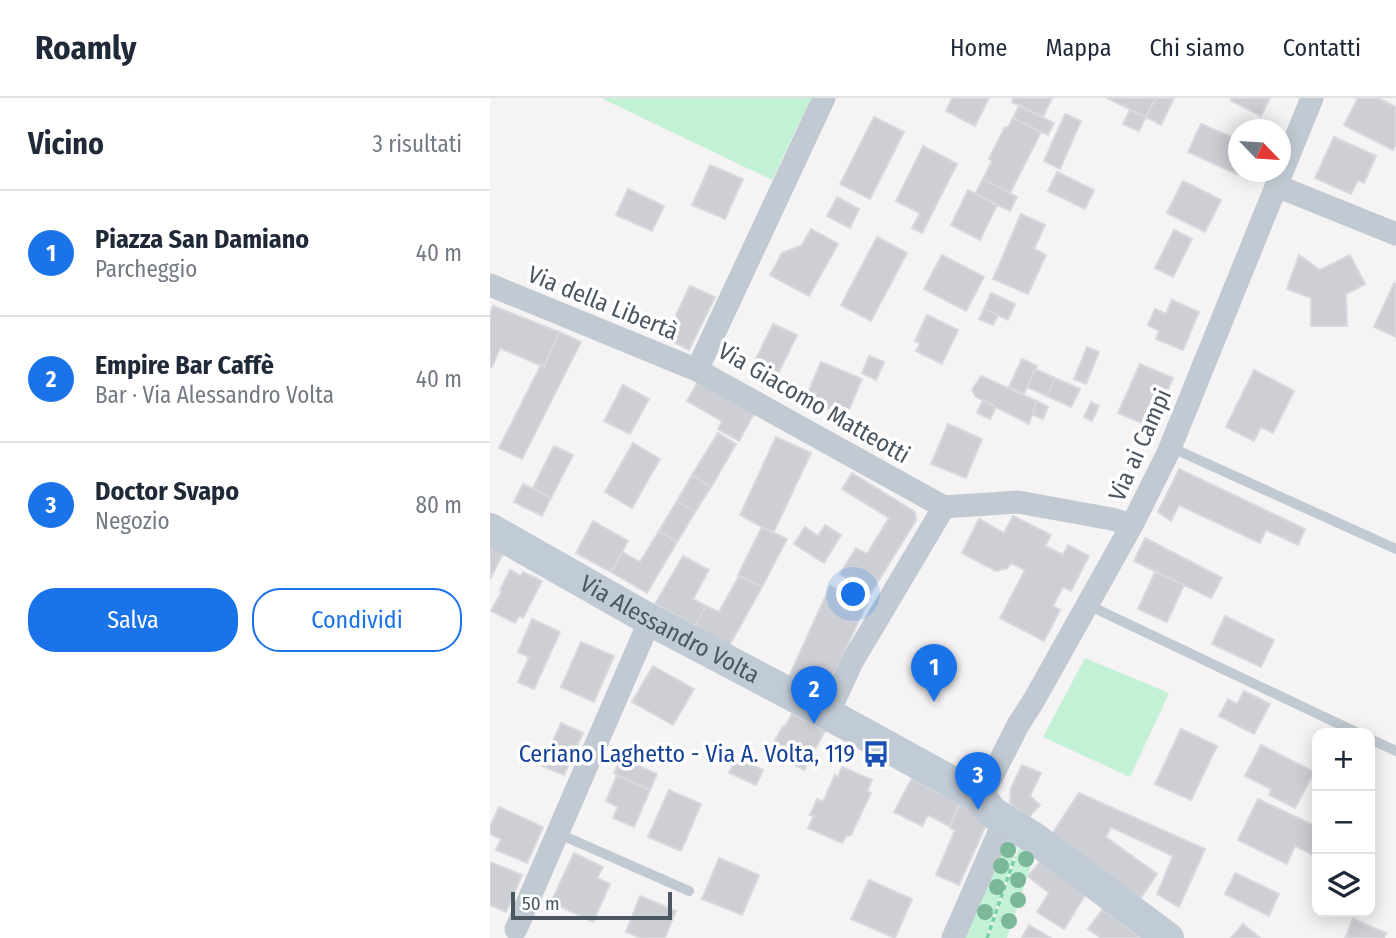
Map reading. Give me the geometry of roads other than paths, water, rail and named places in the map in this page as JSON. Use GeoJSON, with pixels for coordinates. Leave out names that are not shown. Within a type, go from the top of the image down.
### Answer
{"type":"FeatureCollection","features":[{"type":"Feature","properties":{"kind":"street","name":"Via Giacomo Matteotti"},"geometry":{"type":"LineString","coordinates":[[824,98],[697,370],[944,507]]}},
{"type":"Feature","properties":{"kind":"street","name":"Via ai Campi"},"geometry":{"type":"LineString","coordinates":[[981,798],[1018,725],[1132,525],[1170,447],[1312,98]]}},
{"type":"Feature","properties":{"kind":"street"},"geometry":{"type":"LineString","coordinates":[[1278,186],[1396,234]]}},
{"type":"Feature","properties":{"kind":"street","name":"Via della Libertà"},"geometry":{"type":"LineString","coordinates":[[490,285],[697,370]]}},
{"type":"Feature","properties":{"kind":"street"},"geometry":{"type":"LineString","coordinates":[[828,714],[852,662],[944,507],[1018,502],[1132,525]]}},
{"type":"Feature","properties":{"kind":"street","name":"Via Alessandro Volta"},"geometry":{"type":"LineString","coordinates":[[490,529],[650,620],[981,798],[993,813],[1168,938]]}},
{"type":"Feature","properties":{"kind":"street"},"geometry":{"type":"LineString","coordinates":[[516,929],[650,620]]}},
{"type":"Feature","properties":{"kind":"street"},"geometry":{"type":"LineString","coordinates":[[953,938],[1016,828]]}},
{"type":"Feature","properties":{"kind":"lane"},"geometry":{"type":"LineString","coordinates":[[1170,447],[1396,549]]}},
{"type":"Feature","properties":{"kind":"lane"},"geometry":{"type":"LineString","coordinates":[[1088,605],[1347,728]]}},
{"type":"Feature","properties":{"kind":"lane"},"geometry":{"type":"LineString","coordinates":[[1375,741],[1396,751]]}},
{"type":"Feature","properties":{"kind":"lane"},"geometry":{"type":"LineString","coordinates":[[557,833],[689,891]]}},
{"type":"Feature","properties":{"kind":"place","name":"Piazza San Damiano"},"geometry":{"type":"Point","coordinates":[934,702]}},
{"type":"Feature","properties":{"kind":"place","name":"Empire Bar Caffè"},"geometry":{"type":"Point","coordinates":[814,724]}},
{"type":"Feature","properties":{"kind":"place","name":"Ceriano Laghetto - Via A. Volta, 119"},"geometry":{"type":"Point","coordinates":[876,754]}},
{"type":"Feature","properties":{"kind":"place","name":"Doctor Svapo"},"geometry":{"type":"Point","coordinates":[978,810]}}]}
